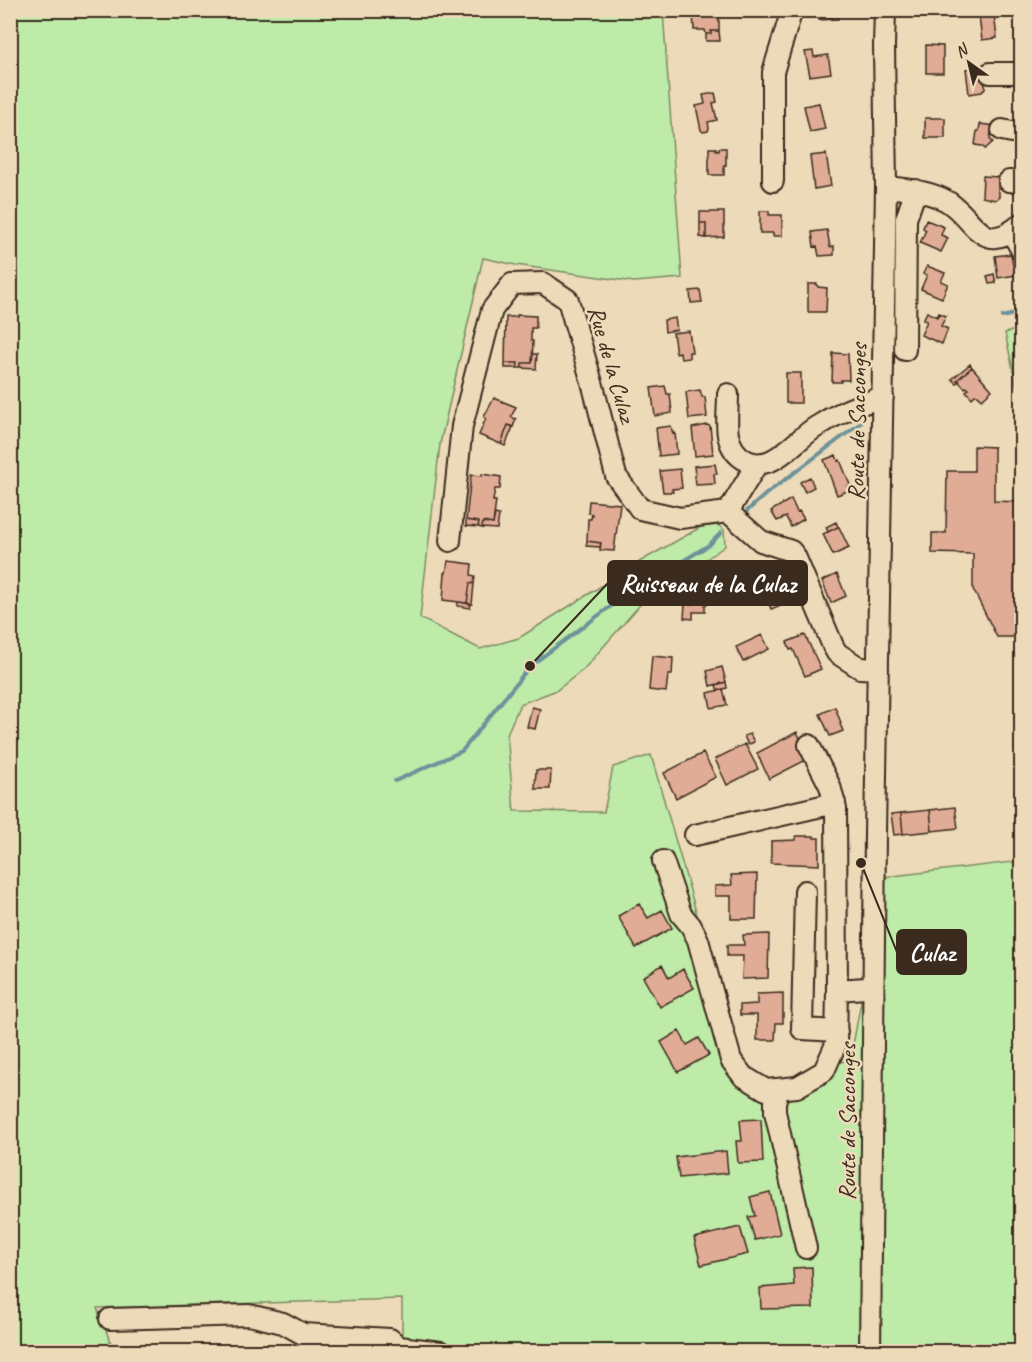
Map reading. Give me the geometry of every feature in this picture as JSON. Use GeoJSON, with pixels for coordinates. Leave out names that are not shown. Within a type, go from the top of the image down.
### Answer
{"type":"FeatureCollection","features":[{"type":"Feature","properties":{"kind":"street"},"geometry":{"type":"LineString","coordinates":[[773,182],[773,72],[792,10]]}},
{"type":"Feature","properties":{"kind":"street","name":"Route de Sacconges"},"geometry":{"type":"LineString","coordinates":[[870,1352],[874,893],[886,187],[885,10]]}},
{"type":"Feature","properties":{"kind":"street"},"geometry":{"type":"LineString","coordinates":[[990,73],[1022,74]]}},
{"type":"Feature","properties":{"kind":"street"},"geometry":{"type":"LineString","coordinates":[[886,187],[916,190],[947,201],[970,223],[987,235],[1005,235],[1019,225],[1022,251]]}},
{"type":"Feature","properties":{"kind":"street"},"geometry":{"type":"LineString","coordinates":[[905,350],[912,308],[913,263],[906,219],[915,216],[916,190]]}},
{"type":"Feature","properties":{"kind":"street","name":"Rue de la Culaz"},"geometry":{"type":"LineString","coordinates":[[450,541],[462,426],[492,310],[512,284],[543,283],[568,300],[616,476],[639,509],[680,518],[728,512]]}},
{"type":"Feature","properties":{"kind":"street"},"geometry":{"type":"LineString","coordinates":[[728,394],[730,444],[740,458],[757,464],[774,459],[813,428],[841,412],[883,397]]}},
{"type":"Feature","properties":{"kind":"street"},"geometry":{"type":"LineString","coordinates":[[757,464],[728,512],[761,541],[791,551],[837,653],[860,669],[878,669]]}},
{"type":"Feature","properties":{"kind":"street"},"geometry":{"type":"LineString","coordinates":[[663,861],[681,914],[692,926],[698,940],[731,1060],[743,1076],[766,1089],[779,1089],[797,1087],[824,1071],[836,1044],[837,1031],[836,809],[830,786],[809,745]]}},
{"type":"Feature","properties":{"kind":"street"},"geometry":{"type":"LineString","coordinates":[[695,835],[834,802]]}},
{"type":"Feature","properties":{"kind":"street"},"geometry":{"type":"LineString","coordinates":[[805,891],[802,1029],[837,1031]]}},
{"type":"Feature","properties":{"kind":"street"},"geometry":{"type":"LineString","coordinates":[[837,990],[867,988]]}},
{"type":"Feature","properties":{"kind":"street"},"geometry":{"type":"LineString","coordinates":[[779,1089],[775,1112],[806,1248]]}},
{"type":"Feature","properties":{"kind":"street"},"geometry":{"type":"LineString","coordinates":[[110,1319],[249,1316],[283,1323],[303,1334],[390,1339],[399,1347],[441,1352]]}},
{"type":"Feature","properties":{"kind":"street"},"geometry":{"type":"LineString","coordinates":[[296,1330],[297,1352]]}},
{"type":"Feature","properties":{"kind":"green space"},"geometry":{"type":"Polygon","coordinates":[[[10,11],[663,11],[682,278],[634,282],[483,258],[440,444],[420,618],[480,649],[519,638],[641,561],[701,527],[718,525],[724,530],[725,546],[645,599],[584,669],[557,690],[520,704],[507,734],[514,811],[604,812],[613,767],[651,755],[745,1082],[781,1087],[832,1064],[853,1059],[853,1045],[884,877],[1021,861],[1021,1351],[402,1351],[402,1299],[97,1308],[114,1351],[11,1351],[10,11]]]}},
{"type":"Feature","properties":{"kind":"green space"},"geometry":{"type":"Polygon","coordinates":[[[1022,328],[1021,400],[1005,333],[1022,328]]]}},
{"type":"Feature","properties":{"kind":"building"},"geometry":{"type":"Polygon","coordinates":[[[819,10],[833,10],[833,17],[819,18],[819,10]]]}},
{"type":"Feature","properties":{"kind":"building"},"geometry":{"type":"Polygon","coordinates":[[[833,10],[837,10],[838,19],[819,20],[819,18],[833,17],[833,10]]]}},
{"type":"Feature","properties":{"kind":"building"},"geometry":{"type":"Polygon","coordinates":[[[706,11],[706,13],[719,13],[719,31],[706,34],[705,30],[694,30],[693,12],[706,11]]]}},
{"type":"Feature","properties":{"kind":"building"},"geometry":{"type":"Polygon","coordinates":[[[994,14],[997,38],[982,40],[979,16],[994,14]]]}},
{"type":"Feature","properties":{"kind":"building"},"geometry":{"type":"Polygon","coordinates":[[[711,31],[719,31],[720,41],[706,41],[706,34],[711,34],[711,31]]]}},
{"type":"Feature","properties":{"kind":"building"},"geometry":{"type":"Polygon","coordinates":[[[926,45],[943,46],[943,73],[926,73],[926,45]]]}},
{"type":"Feature","properties":{"kind":"building"},"geometry":{"type":"Polygon","coordinates":[[[813,51],[814,57],[828,55],[831,73],[810,76],[805,52],[813,51]]]}},
{"type":"Feature","properties":{"kind":"building"},"geometry":{"type":"Polygon","coordinates":[[[981,67],[985,88],[982,92],[969,94],[966,69],[981,67]]]}},
{"type":"Feature","properties":{"kind":"building"},"geometry":{"type":"Polygon","coordinates":[[[715,93],[717,102],[713,103],[717,120],[708,122],[708,131],[703,132],[696,106],[705,104],[703,95],[715,93]]]}},
{"type":"Feature","properties":{"kind":"building"},"geometry":{"type":"Polygon","coordinates":[[[819,103],[825,129],[810,132],[804,106],[819,103]]]}},
{"type":"Feature","properties":{"kind":"building"},"geometry":{"type":"Polygon","coordinates":[[[925,118],[945,118],[945,138],[925,138],[925,118]]]}},
{"type":"Feature","properties":{"kind":"building"},"geometry":{"type":"Polygon","coordinates":[[[980,124],[995,126],[990,139],[993,142],[985,149],[975,145],[980,124]]]}},
{"type":"Feature","properties":{"kind":"building"},"geometry":{"type":"Polygon","coordinates":[[[709,148],[716,148],[716,151],[719,151],[719,148],[726,148],[724,175],[709,175],[709,148]]]}},
{"type":"Feature","properties":{"kind":"building"},"geometry":{"type":"Polygon","coordinates":[[[826,154],[831,186],[814,189],[810,156],[826,154]]]}},
{"type":"Feature","properties":{"kind":"building"},"geometry":{"type":"Polygon","coordinates":[[[983,176],[998,177],[999,197],[995,200],[982,197],[983,176]]]}},
{"type":"Feature","properties":{"kind":"building"},"geometry":{"type":"Polygon","coordinates":[[[760,211],[769,211],[769,215],[782,215],[782,236],[760,233],[760,211]]]}},
{"type":"Feature","properties":{"kind":"building"},"geometry":{"type":"Polygon","coordinates":[[[700,212],[724,212],[724,237],[706,238],[706,223],[700,223],[700,212]]]}},
{"type":"Feature","properties":{"kind":"building"},"geometry":{"type":"Polygon","coordinates":[[[926,220],[944,227],[941,235],[948,238],[941,252],[920,243],[926,230],[923,228],[926,220]]]}},
{"type":"Feature","properties":{"kind":"building"},"geometry":{"type":"Polygon","coordinates":[[[700,223],[706,223],[706,238],[700,237],[700,223]]]}},
{"type":"Feature","properties":{"kind":"building"},"geometry":{"type":"Polygon","coordinates":[[[827,230],[830,247],[834,246],[834,255],[819,256],[817,246],[814,247],[812,232],[827,230]]]}},
{"type":"Feature","properties":{"kind":"building"},"geometry":{"type":"Polygon","coordinates":[[[1011,254],[1013,266],[1022,265],[1022,274],[998,278],[995,256],[1011,254]]]}},
{"type":"Feature","properties":{"kind":"building"},"geometry":{"type":"Polygon","coordinates":[[[927,266],[945,273],[941,281],[948,284],[942,298],[921,289],[927,275],[923,274],[927,266]]]}},
{"type":"Feature","properties":{"kind":"building"},"geometry":{"type":"Polygon","coordinates":[[[994,274],[996,283],[989,284],[987,276],[994,274]]]}},
{"type":"Feature","properties":{"kind":"building"},"geometry":{"type":"Polygon","coordinates":[[[808,284],[817,284],[818,287],[827,288],[826,312],[808,312],[808,284]]]}},
{"type":"Feature","properties":{"kind":"building"},"geometry":{"type":"Polygon","coordinates":[[[700,290],[702,302],[691,303],[690,291],[700,290]]]}},
{"type":"Feature","properties":{"kind":"building"},"geometry":{"type":"Polygon","coordinates":[[[927,312],[937,317],[939,313],[946,316],[941,326],[948,329],[942,344],[921,335],[927,321],[923,320],[927,312]]]}},
{"type":"Feature","properties":{"kind":"building"},"geometry":{"type":"Polygon","coordinates":[[[517,315],[536,316],[536,328],[531,328],[532,363],[522,363],[522,368],[517,368],[518,363],[505,363],[506,317],[517,317],[517,315]]]}},
{"type":"Feature","properties":{"kind":"building"},"geometry":{"type":"Polygon","coordinates":[[[675,318],[677,330],[665,332],[664,320],[675,318]]]}},
{"type":"Feature","properties":{"kind":"building"},"geometry":{"type":"Polygon","coordinates":[[[689,331],[692,352],[689,352],[689,358],[681,359],[680,352],[676,353],[673,333],[689,331]]]}},
{"type":"Feature","properties":{"kind":"building"},"geometry":{"type":"Polygon","coordinates":[[[833,353],[848,354],[849,380],[832,382],[833,353]]]}},
{"type":"Feature","properties":{"kind":"building"},"geometry":{"type":"Polygon","coordinates":[[[533,354],[537,354],[536,369],[522,368],[522,363],[532,363],[533,354]]]}},
{"type":"Feature","properties":{"kind":"building"},"geometry":{"type":"Polygon","coordinates":[[[505,363],[518,363],[517,368],[505,368],[505,363]]]}},
{"type":"Feature","properties":{"kind":"building"},"geometry":{"type":"Polygon","coordinates":[[[970,364],[972,367],[956,383],[952,379],[970,364]]]}},
{"type":"Feature","properties":{"kind":"building"},"geometry":{"type":"Polygon","coordinates":[[[972,367],[992,390],[982,399],[978,395],[972,398],[966,391],[969,389],[957,380],[972,367]]]}},
{"type":"Feature","properties":{"kind":"building"},"geometry":{"type":"Polygon","coordinates":[[[786,373],[801,373],[801,403],[786,403],[786,373]]]}},
{"type":"Feature","properties":{"kind":"building"},"geometry":{"type":"Polygon","coordinates":[[[665,386],[667,394],[670,394],[672,413],[655,416],[651,388],[665,386]]]}},
{"type":"Feature","properties":{"kind":"building"},"geometry":{"type":"Polygon","coordinates":[[[700,390],[702,397],[705,397],[707,417],[689,419],[686,392],[700,390]]]}},
{"type":"Feature","properties":{"kind":"building"},"geometry":{"type":"Polygon","coordinates":[[[494,398],[516,407],[511,417],[516,419],[513,427],[508,425],[501,444],[479,435],[486,418],[484,417],[494,398]]]}},
{"type":"Feature","properties":{"kind":"building"},"geometry":{"type":"Polygon","coordinates":[[[508,425],[513,427],[505,446],[501,444],[508,425]]]}},
{"type":"Feature","properties":{"kind":"building"},"geometry":{"type":"Polygon","coordinates":[[[671,426],[673,434],[675,433],[677,454],[659,456],[656,428],[671,426]]]}},
{"type":"Feature","properties":{"kind":"building"},"geometry":{"type":"Polygon","coordinates":[[[710,426],[713,454],[695,456],[692,428],[710,426]]]}},
{"type":"Feature","properties":{"kind":"building"},"geometry":{"type":"Polygon","coordinates":[[[974,446],[994,447],[994,501],[1019,502],[1019,554],[1022,554],[1022,637],[997,637],[973,589],[973,554],[932,553],[932,533],[946,533],[947,471],[974,471],[974,446]]]}},
{"type":"Feature","properties":{"kind":"building"},"geometry":{"type":"Polygon","coordinates":[[[836,455],[850,485],[848,486],[850,490],[837,495],[824,460],[836,455]]]}},
{"type":"Feature","properties":{"kind":"building"},"geometry":{"type":"Polygon","coordinates":[[[715,464],[717,474],[714,474],[715,484],[696,485],[694,466],[715,464]]]}},
{"type":"Feature","properties":{"kind":"building"},"geometry":{"type":"Polygon","coordinates":[[[680,469],[682,488],[672,489],[673,492],[663,492],[660,471],[680,469]]]}},
{"type":"Feature","properties":{"kind":"building"},"geometry":{"type":"Polygon","coordinates":[[[482,474],[501,477],[500,489],[495,489],[493,524],[483,522],[482,528],[478,527],[479,522],[466,520],[471,475],[482,476],[482,474]]]}},
{"type":"Feature","properties":{"kind":"building"},"geometry":{"type":"Polygon","coordinates":[[[810,477],[814,487],[805,492],[800,482],[810,477]]]}},
{"type":"Feature","properties":{"kind":"building"},"geometry":{"type":"Polygon","coordinates":[[[791,499],[797,512],[799,511],[804,519],[791,527],[786,517],[777,521],[771,511],[791,499]]]}},
{"type":"Feature","properties":{"kind":"building"},"geometry":{"type":"Polygon","coordinates":[[[589,501],[620,504],[614,551],[600,550],[601,543],[587,541],[588,519],[591,519],[592,514],[588,513],[589,501]]]}},
{"type":"Feature","properties":{"kind":"building"},"geometry":{"type":"Polygon","coordinates":[[[495,514],[499,515],[497,529],[482,528],[483,522],[493,524],[495,514]]]}},
{"type":"Feature","properties":{"kind":"building"},"geometry":{"type":"Polygon","coordinates":[[[466,520],[479,522],[478,527],[466,526],[466,520]]]}},
{"type":"Feature","properties":{"kind":"building"},"geometry":{"type":"Polygon","coordinates":[[[836,522],[838,527],[828,532],[826,527],[836,522]]]}},
{"type":"Feature","properties":{"kind":"building"},"geometry":{"type":"Polygon","coordinates":[[[839,527],[849,548],[833,555],[823,534],[839,527]]]}},
{"type":"Feature","properties":{"kind":"building"},"geometry":{"type":"Polygon","coordinates":[[[587,541],[601,543],[600,547],[586,546],[587,541]]]}},
{"type":"Feature","properties":{"kind":"building"},"geometry":{"type":"Polygon","coordinates":[[[448,561],[472,564],[471,575],[475,576],[474,584],[470,583],[467,603],[443,600],[448,561]]]}},
{"type":"Feature","properties":{"kind":"building"},"geometry":{"type":"Polygon","coordinates":[[[837,574],[846,596],[831,603],[822,581],[837,574]]]}},
{"type":"Feature","properties":{"kind":"building"},"geometry":{"type":"Polygon","coordinates":[[[778,582],[787,603],[771,609],[763,588],[778,582]]]}},
{"type":"Feature","properties":{"kind":"building"},"geometry":{"type":"Polygon","coordinates":[[[470,583],[474,584],[472,604],[467,603],[470,583]]]}},
{"type":"Feature","properties":{"kind":"building"},"geometry":{"type":"Polygon","coordinates":[[[693,591],[708,592],[705,612],[693,612],[693,619],[684,618],[685,604],[693,604],[693,591]]]}},
{"type":"Feature","properties":{"kind":"building"},"geometry":{"type":"Polygon","coordinates":[[[458,602],[471,604],[470,608],[457,606],[458,602]]]}},
{"type":"Feature","properties":{"kind":"building"},"geometry":{"type":"Polygon","coordinates":[[[762,635],[769,649],[743,662],[736,647],[762,635]]]}},
{"type":"Feature","properties":{"kind":"building"},"geometry":{"type":"Polygon","coordinates":[[[805,635],[821,669],[805,676],[793,649],[790,650],[787,642],[805,635]]]}},
{"type":"Feature","properties":{"kind":"building"},"geometry":{"type":"Polygon","coordinates":[[[652,656],[673,658],[672,675],[668,675],[666,692],[649,690],[652,656]]]}},
{"type":"Feature","properties":{"kind":"building"},"geometry":{"type":"Polygon","coordinates":[[[722,667],[726,682],[710,686],[707,671],[722,667]]]}},
{"type":"Feature","properties":{"kind":"building"},"geometry":{"type":"Polygon","coordinates":[[[726,682],[727,688],[718,691],[716,685],[726,682]]]}},
{"type":"Feature","properties":{"kind":"building"},"geometry":{"type":"Polygon","coordinates":[[[723,689],[727,705],[711,708],[708,693],[723,689]]]}},
{"type":"Feature","properties":{"kind":"building"},"geometry":{"type":"Polygon","coordinates":[[[532,707],[540,709],[535,729],[527,727],[532,707]]]}},
{"type":"Feature","properties":{"kind":"building"},"geometry":{"type":"Polygon","coordinates":[[[835,707],[843,731],[830,736],[820,714],[835,707]]]}},
{"type":"Feature","properties":{"kind":"building"},"geometry":{"type":"Polygon","coordinates":[[[797,732],[810,758],[769,779],[757,753],[797,732]]]}},
{"type":"Feature","properties":{"kind":"building"},"geometry":{"type":"Polygon","coordinates":[[[750,734],[754,742],[748,745],[744,736],[750,734]]]}},
{"type":"Feature","properties":{"kind":"building"},"geometry":{"type":"Polygon","coordinates":[[[745,744],[758,769],[727,785],[715,759],[745,744]]]}},
{"type":"Feature","properties":{"kind":"building"},"geometry":{"type":"Polygon","coordinates":[[[703,753],[716,777],[676,798],[664,773],[703,753]]]}},
{"type":"Feature","properties":{"kind":"building"},"geometry":{"type":"Polygon","coordinates":[[[536,770],[551,770],[550,789],[535,789],[536,770]]]}},
{"type":"Feature","properties":{"kind":"building"},"geometry":{"type":"Polygon","coordinates":[[[955,807],[958,828],[932,831],[930,810],[955,807]]]}},
{"type":"Feature","properties":{"kind":"building"},"geometry":{"type":"Polygon","coordinates":[[[930,810],[932,831],[903,834],[901,813],[930,810]]]}},
{"type":"Feature","properties":{"kind":"building"},"geometry":{"type":"Polygon","coordinates":[[[901,813],[903,834],[894,835],[891,814],[901,813]]]}},
{"type":"Feature","properties":{"kind":"building"},"geometry":{"type":"Polygon","coordinates":[[[796,836],[819,838],[819,865],[771,863],[771,841],[796,840],[796,836]]]}},
{"type":"Feature","properties":{"kind":"building"},"geometry":{"type":"Polygon","coordinates":[[[757,874],[756,919],[731,919],[731,896],[715,896],[715,886],[732,885],[731,875],[757,874]]]}},
{"type":"Feature","properties":{"kind":"building"},"geometry":{"type":"Polygon","coordinates":[[[639,904],[648,918],[662,910],[672,928],[636,948],[618,916],[639,904]]]}},
{"type":"Feature","properties":{"kind":"building"},"geometry":{"type":"Polygon","coordinates":[[[769,934],[768,978],[742,979],[743,956],[727,956],[727,945],[744,945],[743,935],[769,934]]]}},
{"type":"Feature","properties":{"kind":"building"},"geometry":{"type":"Polygon","coordinates":[[[662,965],[669,978],[683,969],[694,988],[660,1007],[643,977],[662,965]]]}},
{"type":"Feature","properties":{"kind":"building"},"geometry":{"type":"Polygon","coordinates":[[[783,993],[783,1023],[776,1023],[775,1040],[757,1040],[757,1015],[740,1015],[740,1005],[757,1004],[757,994],[783,993]]]}},
{"type":"Feature","properties":{"kind":"building"},"geometry":{"type":"Polygon","coordinates":[[[679,1031],[687,1045],[699,1038],[709,1055],[678,1072],[661,1042],[679,1031]]]}},
{"type":"Feature","properties":{"kind":"building"},"geometry":{"type":"Polygon","coordinates":[[[761,1119],[763,1162],[738,1163],[736,1141],[742,1141],[740,1120],[761,1119]]]}},
{"type":"Feature","properties":{"kind":"building"},"geometry":{"type":"Polygon","coordinates":[[[726,1151],[728,1173],[679,1178],[676,1157],[726,1151]]]}},
{"type":"Feature","properties":{"kind":"building"},"geometry":{"type":"Polygon","coordinates":[[[770,1192],[780,1234],[755,1240],[748,1217],[755,1216],[750,1197],[770,1192]]]}},
{"type":"Feature","properties":{"kind":"building"},"geometry":{"type":"Polygon","coordinates":[[[740,1227],[748,1254],[701,1265],[694,1238],[740,1227]]]}},
{"type":"Feature","properties":{"kind":"building"},"geometry":{"type":"Polygon","coordinates":[[[812,1267],[813,1308],[761,1309],[760,1288],[794,1285],[793,1268],[812,1267]]]}},
{"type":"Feature","properties":{"kind":"waterway"},"geometry":{"type":"LineString","coordinates":[[1002,317],[1022,312]]}},
{"type":"Feature","properties":{"kind":"waterway"},"geometry":{"type":"LineString","coordinates":[[747,511],[766,494],[862,422]]}},
{"type":"Feature","properties":{"kind":"waterway"},"geometry":{"type":"LineString","coordinates":[[395,781],[462,751],[530,666],[618,601],[709,545],[721,533]]}},
{"type":"Feature","properties":{"kind":"place","name":"Ruisseau de la Culaz"},"geometry":{"type":"Point","coordinates":[530,666]}},
{"type":"Feature","properties":{"kind":"place","name":"Culaz"},"geometry":{"type":"Point","coordinates":[861,863]}}]}
